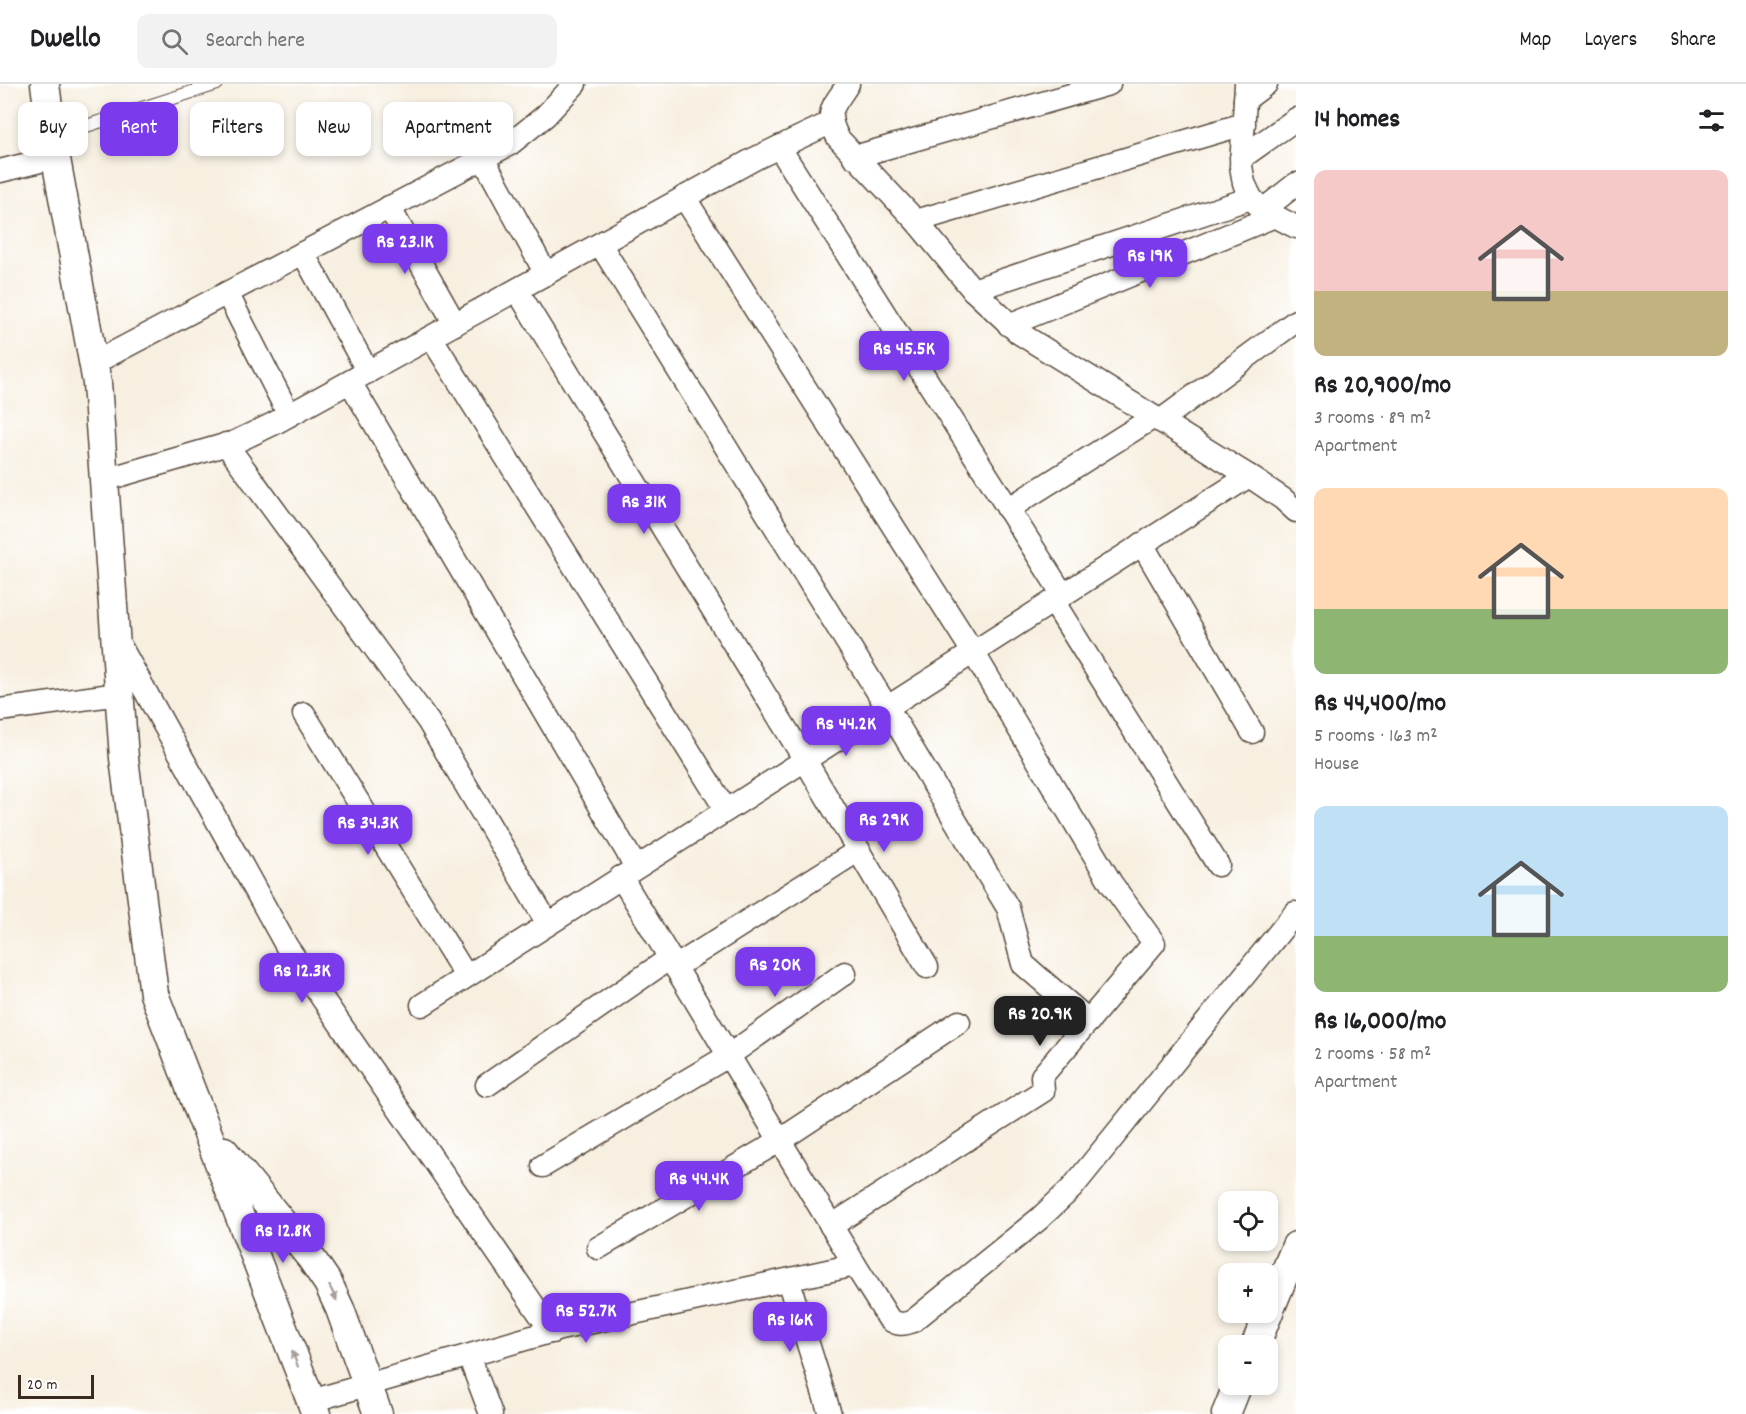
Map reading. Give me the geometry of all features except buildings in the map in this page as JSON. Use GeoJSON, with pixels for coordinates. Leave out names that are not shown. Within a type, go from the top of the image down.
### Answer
{"type":"FeatureCollection","features":[{"type":"Feature","properties":{"kind":"street"},"geometry":{"type":"LineString","coordinates":[[45,84],[48,102]]}},
{"type":"Feature","properties":{"kind":"street"},"geometry":{"type":"LineString","coordinates":[[94,363],[510,144],[545,116],[575,84]]}},
{"type":"Feature","properties":{"kind":"street"},"geometry":{"type":"LineString","coordinates":[[848,84],[830,112],[830,123],[838,138],[916,221],[973,290],[1019,333],[1249,476],[1283,499],[1296,511]]}},
{"type":"Feature","properties":{"kind":"street"},"geometry":{"type":"LineString","coordinates":[[854,157],[1109,84]]}},
{"type":"Feature","properties":{"kind":"street"},"geometry":{"type":"LineString","coordinates":[[1266,84],[1246,92],[1240,166],[1244,183],[1263,208],[1296,227]]}},
{"type":"Feature","properties":{"kind":"street"},"geometry":{"type":"LineString","coordinates":[[1241,158],[1296,119]]}},
{"type":"Feature","properties":{"kind":"street"},"geometry":{"type":"LineString","coordinates":[[104,480],[256,433],[778,147],[830,123]]}},
{"type":"Feature","properties":{"kind":"street"},"geometry":{"type":"LineString","coordinates":[[916,221],[1244,124]]}},
{"type":"Feature","properties":{"kind":"street"},"geometry":{"type":"LineString","coordinates":[[778,147],[1008,508],[1058,598],[1218,865]]}},
{"type":"Feature","properties":{"kind":"street"},"geometry":{"type":"LineString","coordinates":[[0,171],[34,156]]}},
{"type":"Feature","properties":{"kind":"street"},"geometry":{"type":"LineString","coordinates":[[56,156],[97,382],[124,758],[154,994],[313,1408],[368,1385],[552,1332],[855,1265]]}},
{"type":"Feature","properties":{"kind":"street"},"geometry":{"type":"LineString","coordinates":[[483,158],[546,274]]}},
{"type":"Feature","properties":{"kind":"street"},"geometry":{"type":"LineString","coordinates":[[1009,324],[1263,208],[1296,184]]}},
{"type":"Feature","properties":{"kind":"street"},"geometry":{"type":"LineString","coordinates":[[684,198],[973,652],[1111,883],[1154,943],[1042,1076],[1042,1091],[831,1226]]}},
{"type":"Feature","properties":{"kind":"street"},"geometry":{"type":"LineString","coordinates":[[389,207],[455,324]]}},
{"type":"Feature","properties":{"kind":"street"},"geometry":{"type":"LineString","coordinates":[[973,290],[1263,208]]}},
{"type":"Feature","properties":{"kind":"street"},"geometry":{"type":"LineString","coordinates":[[600,244],[887,707],[1008,908],[1023,964],[1089,1021]]}},
{"type":"Feature","properties":{"kind":"street"},"geometry":{"type":"LineString","coordinates":[[303,253],[359,377],[628,872],[672,962],[889,1319],[897,1324],[913,1321],[1040,1219],[1072,1188],[1295,913]]}},
{"type":"Feature","properties":{"kind":"street"},"geometry":{"type":"LineString","coordinates":[[517,290],[805,760],[927,967]]}},
{"type":"Feature","properties":{"kind":"street"},"geometry":{"type":"LineString","coordinates":[[227,293],[290,415]]}},
{"type":"Feature","properties":{"kind":"street"},"geometry":{"type":"LineString","coordinates":[[1008,508],[1157,419],[1296,321]]}},
{"type":"Feature","properties":{"kind":"street"},"geometry":{"type":"LineString","coordinates":[[431,337],[726,810]]}},
{"type":"Feature","properties":{"kind":"street"},"geometry":{"type":"LineString","coordinates":[[226,444],[428,721],[548,924]]}},
{"type":"Feature","properties":{"kind":"street"},"geometry":{"type":"LineString","coordinates":[[422,1005],[1249,476]]}},
{"type":"Feature","properties":{"kind":"street"},"geometry":{"type":"LineString","coordinates":[[1142,544],[1252,732]]}},
{"type":"Feature","properties":{"kind":"street"},"geometry":{"type":"LineString","coordinates":[[115,636],[287,947],[552,1332]]}},
{"type":"Feature","properties":{"kind":"street"},"geometry":{"type":"LineString","coordinates":[[0,710],[119,694]]}},
{"type":"Feature","properties":{"kind":"street"},"geometry":{"type":"LineString","coordinates":[[304,714],[466,976]]}},
{"type":"Feature","properties":{"kind":"street"},"geometry":{"type":"LineString","coordinates":[[487,1085],[672,962],[859,850]]}},
{"type":"Feature","properties":{"kind":"street"},"geometry":{"type":"LineString","coordinates":[[543,1166],[728,1056],[844,973]]}},
{"type":"Feature","properties":{"kind":"street"},"geometry":{"type":"LineString","coordinates":[[598,1248],[779,1141],[959,1022]]}},
{"type":"Feature","properties":{"kind":"street"},"geometry":{"type":"LineString","coordinates":[[207,1130],[311,1258],[328,1283],[340,1309],[378,1414]]}},
{"type":"Feature","properties":{"kind":"street"},"geometry":{"type":"LineString","coordinates":[[1260,1335],[1296,1246]]}},
{"type":"Feature","properties":{"kind":"street"},"geometry":{"type":"LineString","coordinates":[[788,1280],[830,1414]]}},
{"type":"Feature","properties":{"kind":"street"},"geometry":{"type":"LineString","coordinates":[[469,1356],[490,1414]]}},
{"type":"Feature","properties":{"kind":"street"},"geometry":{"type":"LineString","coordinates":[[1226,1414],[1234,1395]]}},
{"type":"Feature","properties":{"kind":"lane"},"geometry":{"type":"LineString","coordinates":[[88,134],[217,84]]}}]}
